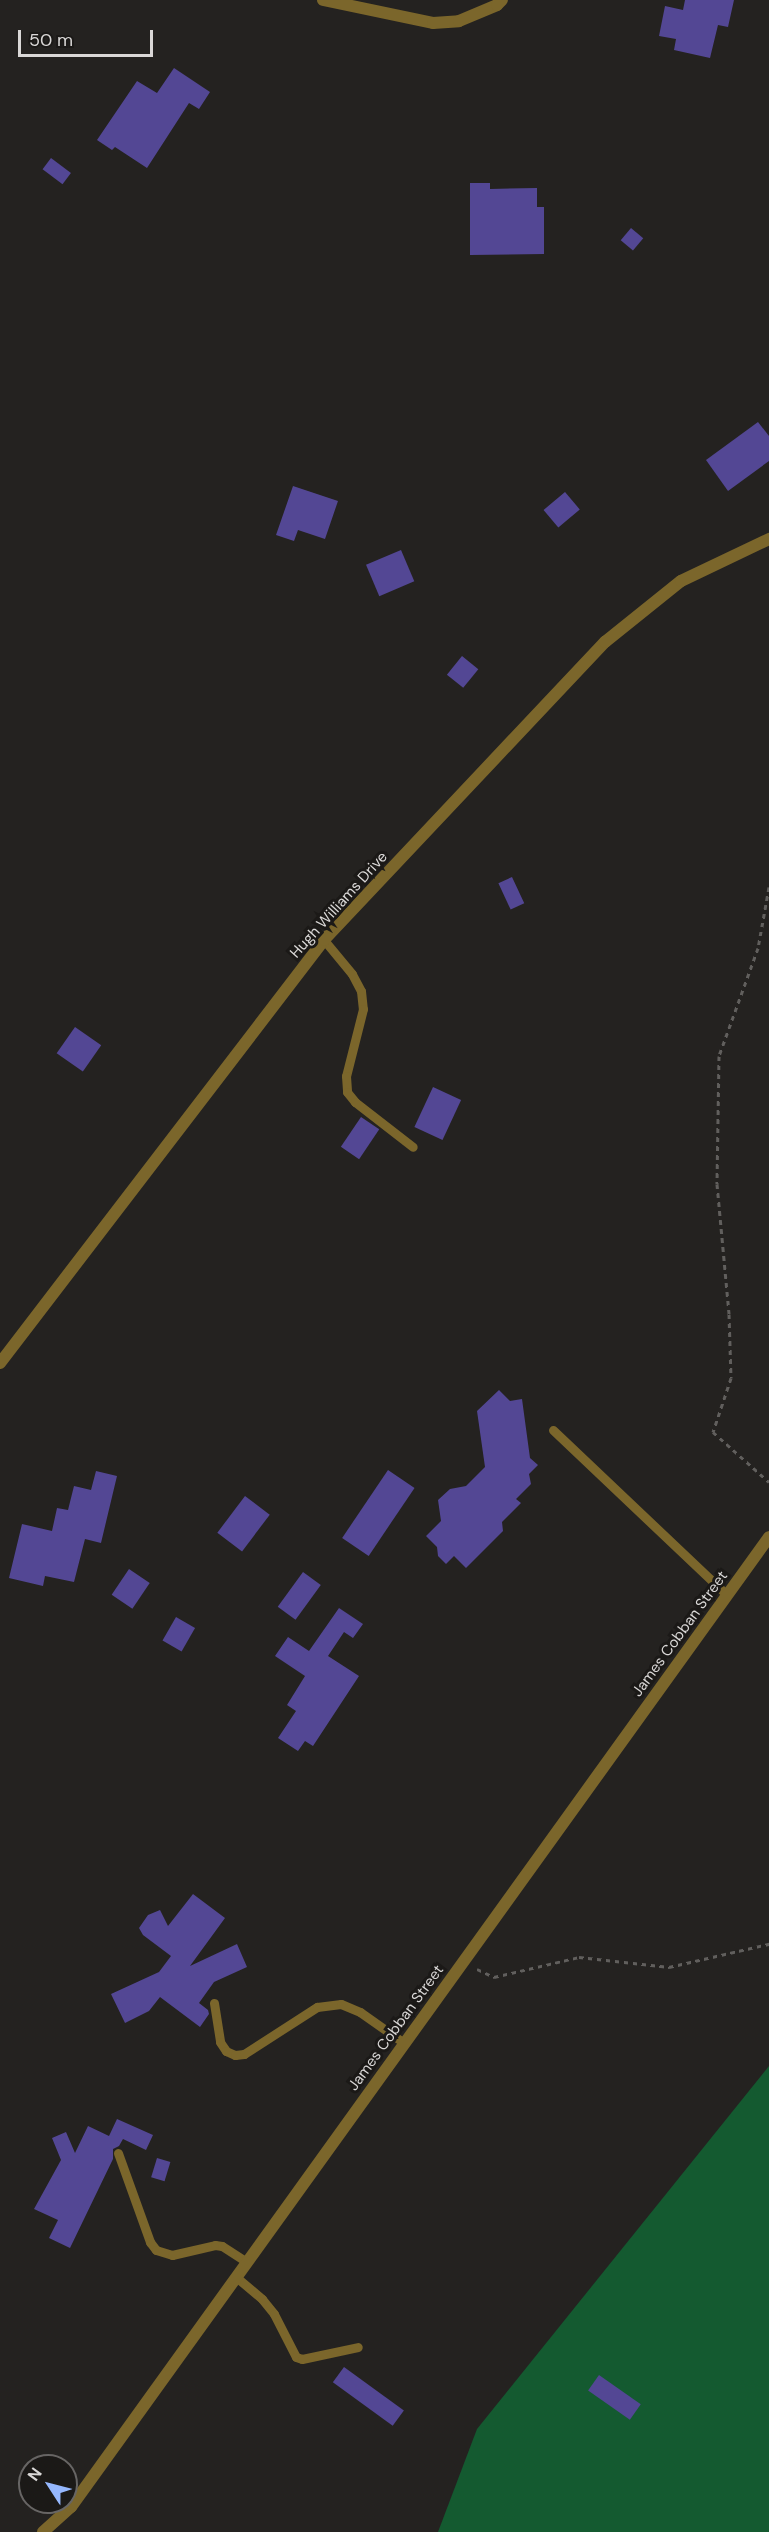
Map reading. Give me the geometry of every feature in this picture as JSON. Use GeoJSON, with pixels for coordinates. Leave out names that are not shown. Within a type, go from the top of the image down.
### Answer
{"type":"FeatureCollection","features":[{"type":"Feature","properties":{"kind":"street"},"geometry":{"type":"LineString","coordinates":[[323,0],[434,23],[459,21],[498,5],[502,0]]}},
{"type":"Feature","properties":{"kind":"street","name":"Hugh Williams Drive"},"geometry":{"type":"LineString","coordinates":[[0,1363],[324,940],[605,642],[681,580],[769,539]]}},
{"type":"Feature","properties":{"kind":"street","name":"James Cobban Street"},"geometry":{"type":"LineString","coordinates":[[43,2532],[71,2507],[726,1594],[769,1538]]}},
{"type":"Feature","properties":{"kind":"lane"},"geometry":{"type":"LineString","coordinates":[[324,940],[352,974],[361,991],[363,1009],[346,1076],[347,1092],[355,1102],[413,1148]]}},
{"type":"Feature","properties":{"kind":"lane"},"geometry":{"type":"LineString","coordinates":[[553,1430],[726,1594]]}},
{"type":"Feature","properties":{"kind":"lane"},"geometry":{"type":"LineString","coordinates":[[214,2003],[220,2042],[226,2051],[235,2055],[244,2054],[317,2007],[341,2004],[360,2012],[404,2043]]}},
{"type":"Feature","properties":{"kind":"lane"},"geometry":{"type":"LineString","coordinates":[[118,2153],[150,2242],[156,2250],[172,2255],[215,2245],[222,2246],[247,2262]]}},
{"type":"Feature","properties":{"kind":"lane"},"geometry":{"type":"LineString","coordinates":[[236,2277],[262,2299],[274,2314],[296,2357],[302,2359],[358,2347]]}},
{"type":"Feature","properties":{"kind":"path"},"geometry":{"type":"LineString","coordinates":[[769,887],[758,948],[719,1056],[717,1184],[729,1314],[731,1378],[713,1432],[769,1482]]}},
{"type":"Feature","properties":{"kind":"path"},"geometry":{"type":"LineString","coordinates":[[462,1962],[494,1977],[579,1957],[669,1967],[769,1944]]}},
{"type":"Feature","properties":{"kind":"green space"},"geometry":{"type":"Polygon","coordinates":[[[769,2066],[769,2532],[438,2532],[477,2429],[769,2066]]]}},
{"type":"Feature","properties":{"kind":"building"},"geometry":{"type":"Polygon","coordinates":[[[685,0],[734,0],[728,27],[718,25],[710,58],[674,50],[676,39],[659,36],[665,6],[683,10],[685,0]]]}},
{"type":"Feature","properties":{"kind":"building"},"geometry":{"type":"Polygon","coordinates":[[[174,68],[210,92],[199,109],[189,103],[147,168],[115,147],[112,150],[97,140],[137,81],[157,93],[174,68]]]}},
{"type":"Feature","properties":{"kind":"building"},"geometry":{"type":"Polygon","coordinates":[[[51,158],[71,173],[63,184],[43,169],[51,158]]]}},
{"type":"Feature","properties":{"kind":"building"},"geometry":{"type":"Polygon","coordinates":[[[470,183],[490,183],[490,189],[537,188],[537,207],[544,207],[544,254],[470,255],[470,183]]]}},
{"type":"Feature","properties":{"kind":"building"},"geometry":{"type":"Polygon","coordinates":[[[631,228],[643,238],[633,251],[621,240],[631,228]]]}},
{"type":"Feature","properties":{"kind":"building"},"geometry":{"type":"Polygon","coordinates":[[[758,422],[769,436],[769,461],[728,491],[706,460],[758,422]]]}},
{"type":"Feature","properties":{"kind":"building"},"geometry":{"type":"Polygon","coordinates":[[[293,486],[338,501],[325,539],[298,530],[294,541],[276,535],[293,486]]]}},
{"type":"Feature","properties":{"kind":"building"},"geometry":{"type":"Polygon","coordinates":[[[565,492],[580,510],[558,528],[544,510],[565,492]]]}},
{"type":"Feature","properties":{"kind":"building"},"geometry":{"type":"Polygon","coordinates":[[[401,550],[414,581],[379,596],[366,565],[401,550]]]}},
{"type":"Feature","properties":{"kind":"building"},"geometry":{"type":"Polygon","coordinates":[[[462,656],[478,669],[463,688],[447,675],[462,656]]]}},
{"type":"Feature","properties":{"kind":"building"},"geometry":{"type":"Polygon","coordinates":[[[512,877],[524,903],[511,910],[498,883],[512,877]]]}},
{"type":"Feature","properties":{"kind":"building"},"geometry":{"type":"Polygon","coordinates":[[[75,1027],[101,1045],[83,1072],[57,1053],[75,1027]]]}},
{"type":"Feature","properties":{"kind":"building"},"geometry":{"type":"Polygon","coordinates":[[[433,1087],[461,1100],[443,1140],[414,1127],[433,1087]]]}},
{"type":"Feature","properties":{"kind":"building"},"geometry":{"type":"Polygon","coordinates":[[[361,1117],[379,1129],[359,1159],[341,1147],[361,1117]]]}},
{"type":"Feature","properties":{"kind":"building"},"geometry":{"type":"Polygon","coordinates":[[[499,1390],[510,1401],[522,1399],[530,1458],[538,1465],[529,1474],[531,1484],[516,1499],[521,1503],[502,1522],[503,1531],[466,1568],[454,1556],[446,1564],[438,1556],[437,1547],[426,1536],[441,1521],[438,1500],[450,1489],[466,1486],[485,1467],[477,1411],[499,1390]]]}},
{"type":"Feature","properties":{"kind":"building"},"geometry":{"type":"Polygon","coordinates":[[[388,1470],[415,1488],[369,1556],[342,1538],[388,1470]]]}},
{"type":"Feature","properties":{"kind":"building"},"geometry":{"type":"Polygon","coordinates":[[[96,1471],[117,1476],[101,1543],[85,1539],[74,1582],[45,1576],[43,1586],[9,1578],[22,1524],[52,1531],[57,1508],[68,1510],[74,1486],[91,1490],[96,1471]]]}},
{"type":"Feature","properties":{"kind":"building"},"geometry":{"type":"Polygon","coordinates":[[[245,1496],[270,1515],[242,1551],[217,1533],[245,1496]]]}},
{"type":"Feature","properties":{"kind":"building"},"geometry":{"type":"Polygon","coordinates":[[[129,1569],[150,1583],[132,1609],[112,1595],[129,1569]]]}},
{"type":"Feature","properties":{"kind":"building"},"geometry":{"type":"Polygon","coordinates":[[[303,1572],[321,1585],[296,1620],[278,1607],[303,1572]]]}},
{"type":"Feature","properties":{"kind":"building"},"geometry":{"type":"Polygon","coordinates":[[[339,1608],[363,1624],[353,1638],[344,1632],[328,1656],[359,1676],[313,1746],[305,1741],[298,1751],[278,1738],[296,1711],[287,1705],[305,1676],[275,1656],[288,1637],[309,1651],[339,1608]]]}},
{"type":"Feature","properties":{"kind":"building"},"geometry":{"type":"Polygon","coordinates":[[[176,1617],[195,1628],[182,1651],[162,1640],[176,1617]]]}},
{"type":"Feature","properties":{"kind":"building"},"geometry":{"type":"Polygon","coordinates":[[[193,1894],[225,1918],[190,1966],[237,1944],[247,1967],[214,1982],[199,2003],[208,2010],[209,2014],[200,2027],[160,1997],[149,2011],[125,2023],[111,1994],[159,1972],[171,1956],[143,1935],[139,1928],[148,1915],[160,1910],[168,1926],[193,1894]]]}},
{"type":"Feature","properties":{"kind":"building"},"geometry":{"type":"Polygon","coordinates":[[[117,2119],[153,2135],[146,2150],[123,2139],[119,2146],[113,2149],[113,2159],[70,2248],[49,2238],[58,2220],[34,2209],[61,2160],[52,2138],[66,2132],[75,2153],[88,2126],[109,2136],[117,2119]]]}},
{"type":"Feature","properties":{"kind":"building"},"geometry":{"type":"Polygon","coordinates":[[[157,2158],[170,2162],[165,2181],[151,2177],[157,2158]]]}},
{"type":"Feature","properties":{"kind":"building"},"geometry":{"type":"Polygon","coordinates":[[[344,2367],[404,2410],[393,2426],[333,2382],[344,2367]]]}},
{"type":"Feature","properties":{"kind":"building"},"geometry":{"type":"Polygon","coordinates":[[[599,2375],[641,2404],[630,2420],[588,2391],[599,2375]]]}}]}
